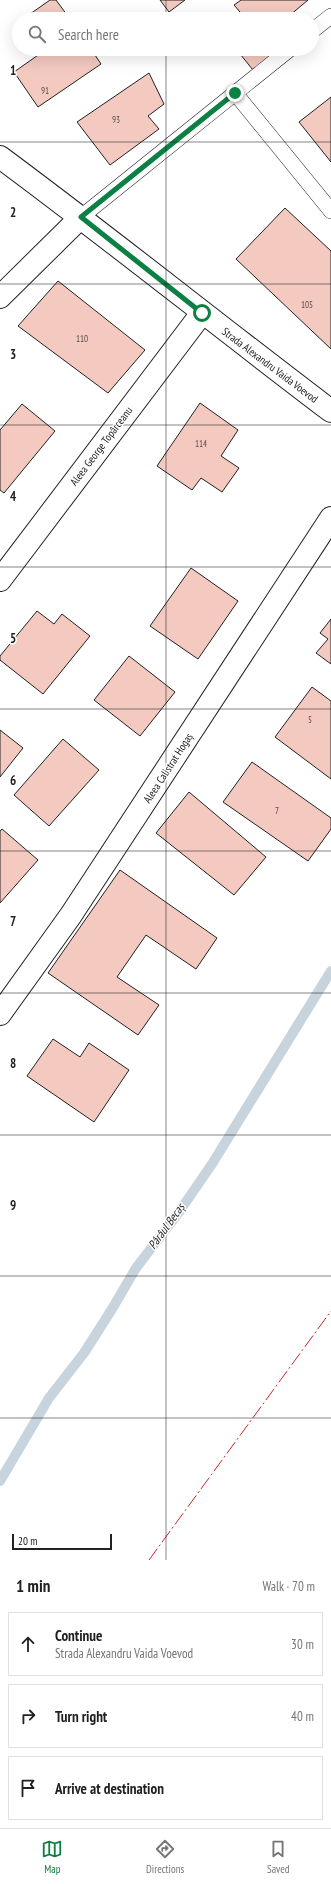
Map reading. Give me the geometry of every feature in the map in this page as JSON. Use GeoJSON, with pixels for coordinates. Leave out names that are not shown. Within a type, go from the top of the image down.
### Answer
{"type":"FeatureCollection","features":[{"type":"Feature","properties":{"kind":"street","name":"Strada Alexandru Vaida Voevod"},"geometry":{"type":"LineString","coordinates":[[0,157],[81,217],[202,313],[331,411]]}},
{"type":"Feature","properties":{"kind":"street"},"geometry":{"type":"LineString","coordinates":[[0,297],[81,217]]}},
{"type":"Feature","properties":{"kind":"street","name":"Aleea George Topârceanu"},"geometry":{"type":"LineString","coordinates":[[0,580],[202,313]]}},
{"type":"Feature","properties":{"kind":"street","name":"Aleea Calistrat Hogaș"},"geometry":{"type":"LineString","coordinates":[[0,1014],[72,915],[331,518]]}},
{"type":"Feature","properties":{"kind":"lane"},"geometry":{"type":"LineString","coordinates":[[319,25],[331,16]]}},
{"type":"Feature","properties":{"kind":"lane"},"geometry":{"type":"LineString","coordinates":[[81,217],[281,56]]}},
{"type":"Feature","properties":{"kind":"lane"},"geometry":{"type":"LineString","coordinates":[[235,93],[331,211]]}},
{"type":"Feature","properties":{"kind":"building"},"geometry":{"type":"Polygon","coordinates":[[[50,0],[56,0],[65,12],[33,12],[50,0]]]}},
{"type":"Feature","properties":{"kind":"building"},"geometry":{"type":"Polygon","coordinates":[[[160,0],[185,0],[169,12],[160,0]]]}},
{"type":"Feature","properties":{"kind":"building"},"geometry":{"type":"Polygon","coordinates":[[[241,0],[308,0],[294,12],[240,12],[234,5],[241,0]]]}},
{"type":"Feature","properties":{"kind":"building"},"geometry":{"type":"Polygon","coordinates":[[[37,56],[96,56],[101,64],[38,107],[14,72],[37,56]]]}},
{"type":"Feature","properties":{"kind":"building"},"geometry":{"type":"Polygon","coordinates":[[[242,56],[270,56],[253,70],[242,56]]]}},
{"type":"Feature","properties":{"kind":"building"},"geometry":{"type":"Polygon","coordinates":[[[149,73],[164,104],[148,116],[159,129],[110,165],[77,122],[149,73]]]}},
{"type":"Feature","properties":{"kind":"building"},"geometry":{"type":"Polygon","coordinates":[[[331,97],[331,162],[299,122],[331,97]]]}},
{"type":"Feature","properties":{"kind":"building"},"geometry":{"type":"Polygon","coordinates":[[[285,208],[331,251],[331,349],[236,259],[285,208]]]}},
{"type":"Feature","properties":{"kind":"building"},"geometry":{"type":"Polygon","coordinates":[[[58,281],[145,350],[108,393],[18,326],[58,281]]]}},
{"type":"Feature","properties":{"kind":"building"},"geometry":{"type":"Polygon","coordinates":[[[200,403],[238,430],[221,456],[239,468],[222,492],[201,478],[192,490],[157,466],[200,403]]]}},
{"type":"Feature","properties":{"kind":"building"},"geometry":{"type":"Polygon","coordinates":[[[22,404],[55,431],[4,493],[0,490],[0,430],[22,404]]]}},
{"type":"Feature","properties":{"kind":"building"},"geometry":{"type":"Polygon","coordinates":[[[191,568],[238,601],[198,659],[150,626],[191,568]]]}},
{"type":"Feature","properties":{"kind":"building"},"geometry":{"type":"Polygon","coordinates":[[[37,611],[54,624],[62,614],[90,636],[43,694],[0,660],[0,656],[37,611]]]}},
{"type":"Feature","properties":{"kind":"building"},"geometry":{"type":"Polygon","coordinates":[[[331,619],[331,664],[316,653],[328,639],[320,633],[331,619]]]}},
{"type":"Feature","properties":{"kind":"building"},"geometry":{"type":"Polygon","coordinates":[[[129,656],[175,692],[140,736],[94,700],[129,656]]]}},
{"type":"Feature","properties":{"kind":"building"},"geometry":{"type":"Polygon","coordinates":[[[312,687],[331,701],[331,779],[275,737],[312,687]]]}},
{"type":"Feature","properties":{"kind":"building"},"geometry":{"type":"Polygon","coordinates":[[[0,730],[23,748],[0,777],[0,730]]]}},
{"type":"Feature","properties":{"kind":"building"},"geometry":{"type":"Polygon","coordinates":[[[63,739],[99,770],[49,826],[14,795],[63,739]]]}},
{"type":"Feature","properties":{"kind":"building"},"geometry":{"type":"Polygon","coordinates":[[[252,762],[331,818],[331,829],[308,861],[223,802],[252,762]]]}},
{"type":"Feature","properties":{"kind":"building"},"geometry":{"type":"Polygon","coordinates":[[[189,792],[266,857],[234,895],[156,833],[189,792]]]}},
{"type":"Feature","properties":{"kind":"building"},"geometry":{"type":"Polygon","coordinates":[[[2,829],[38,860],[0,903],[0,831],[2,829]]]}},
{"type":"Feature","properties":{"kind":"building"},"geometry":{"type":"Polygon","coordinates":[[[120,870],[217,938],[196,969],[146,935],[117,977],[159,1005],[138,1035],[48,973],[120,870]]]}},
{"type":"Feature","properties":{"kind":"building"},"geometry":{"type":"Polygon","coordinates":[[[53,1039],[80,1057],[89,1043],[129,1070],[94,1122],[27,1076],[53,1039]]]}},
{"type":"Feature","properties":{"kind":"waterway","name":"Pârâul Becaș"},"geometry":{"type":"LineString","coordinates":[[0,1481],[49,1398],[84,1353],[136,1268],[179,1212],[212,1164],[331,971]]}},
{"type":"Feature","properties":{"kind":"power"},"geometry":{"type":"LineString","coordinates":[[149,1560],[331,1311]]}},
{"type":"Feature","properties":{"kind":"route"},"geometry":{"type":"LineString","coordinates":[[202,313],[81,217],[235,93]]}}]}
